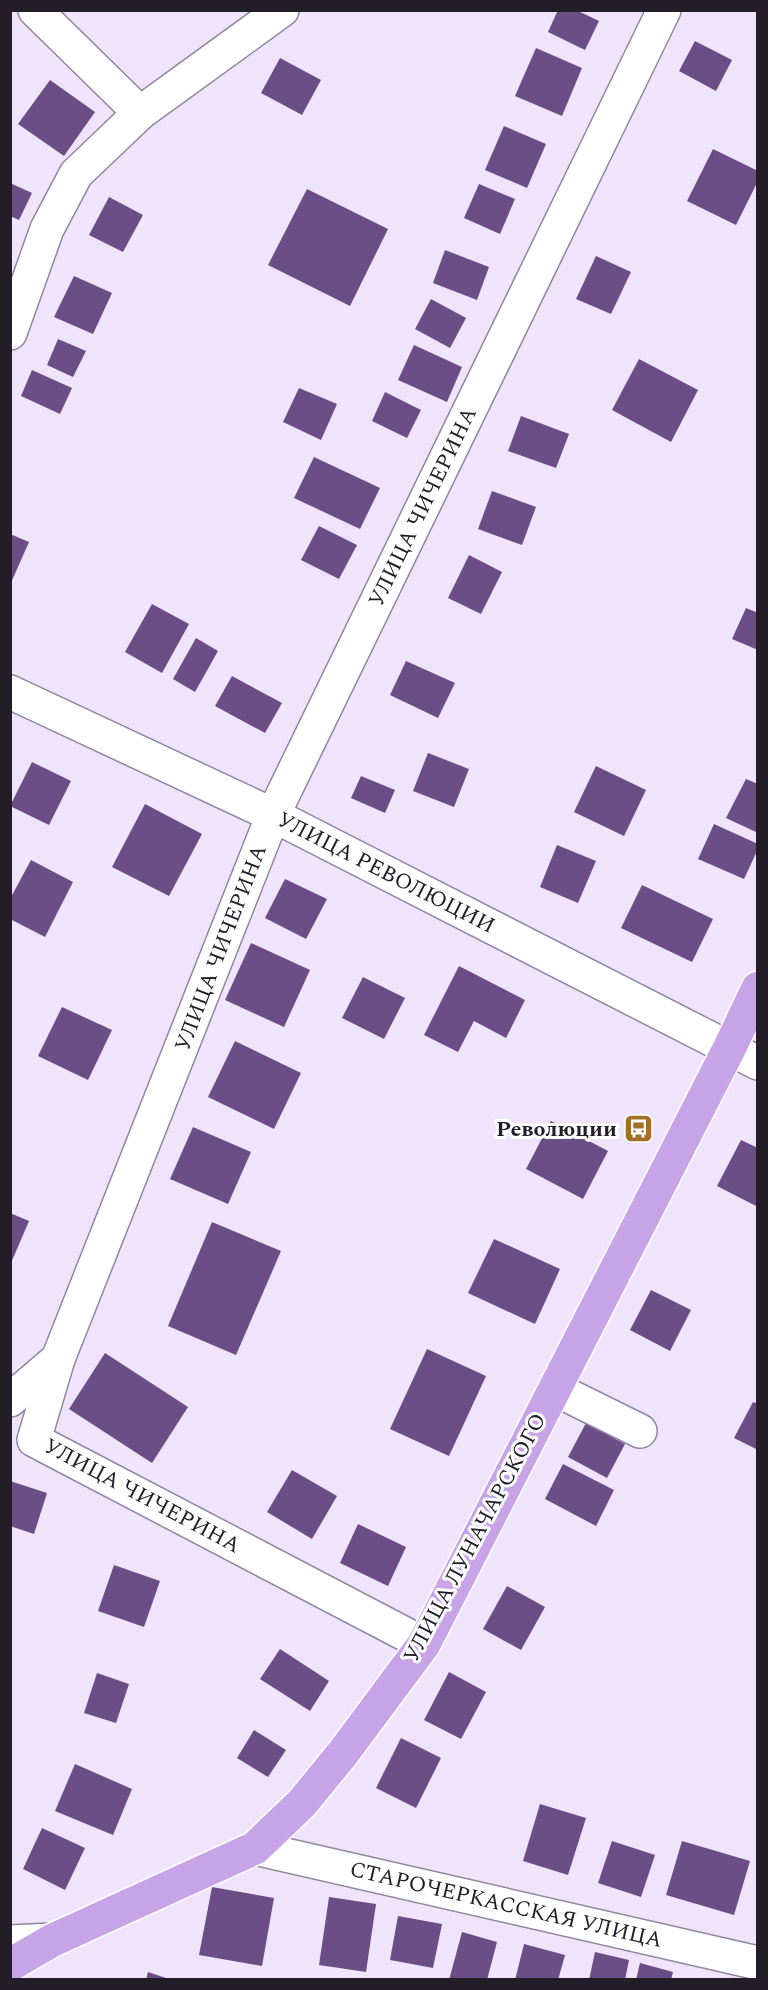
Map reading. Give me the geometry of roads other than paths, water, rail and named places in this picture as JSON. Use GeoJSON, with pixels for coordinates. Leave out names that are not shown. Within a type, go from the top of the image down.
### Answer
{"type":"FeatureCollection","features":[{"type":"Feature","properties":{"kind":"main road","name":"УЛИЦА ЛУНАЧАРСКОГО"},"geometry":{"type":"LineString","coordinates":[[10,1965],[53,1940],[255,1848],[302,1803],[343,1753],[424,1644],[555,1389],[744,1055],[758,988]]}},
{"type":"Feature","properties":{"kind":"street"},"geometry":{"type":"LineString","coordinates":[[35,10],[140,113]]}},
{"type":"Feature","properties":{"kind":"street"},"geometry":{"type":"LineString","coordinates":[[10,333],[46,229],[76,174],[140,113],[282,10]]}},
{"type":"Feature","properties":{"kind":"street","name":"УЛИЦА ЧИЧЕРИНА"},"geometry":{"type":"LineString","coordinates":[[424,1644],[34,1440],[58,1359],[273,815],[664,10]]}},
{"type":"Feature","properties":{"kind":"street","name":"УЛИЦА РЕВОЛЮЦИИ"},"geometry":{"type":"LineString","coordinates":[[10,692],[273,815],[744,1055]]}},
{"type":"Feature","properties":{"kind":"street"},"geometry":{"type":"LineString","coordinates":[[10,1371],[21,1374],[58,1359]]}},
{"type":"Feature","properties":{"kind":"street"},"geometry":{"type":"LineString","coordinates":[[10,1401],[58,1359]]}},
{"type":"Feature","properties":{"kind":"street"},"geometry":{"type":"LineString","coordinates":[[555,1389],[640,1431]]}},
{"type":"Feature","properties":{"kind":"street","name":"СТАРОЧЕРКАССКАЯ УЛИЦА"},"geometry":{"type":"LineString","coordinates":[[255,1848],[758,1963]]}},
{"type":"Feature","properties":{"kind":"street"},"geometry":{"type":"LineString","coordinates":[[10,1942],[53,1940]]}},
{"type":"Feature","properties":{"kind":"place","name":"Революции"},"geometry":{"type":"Point","coordinates":[638,1129]}}]}
